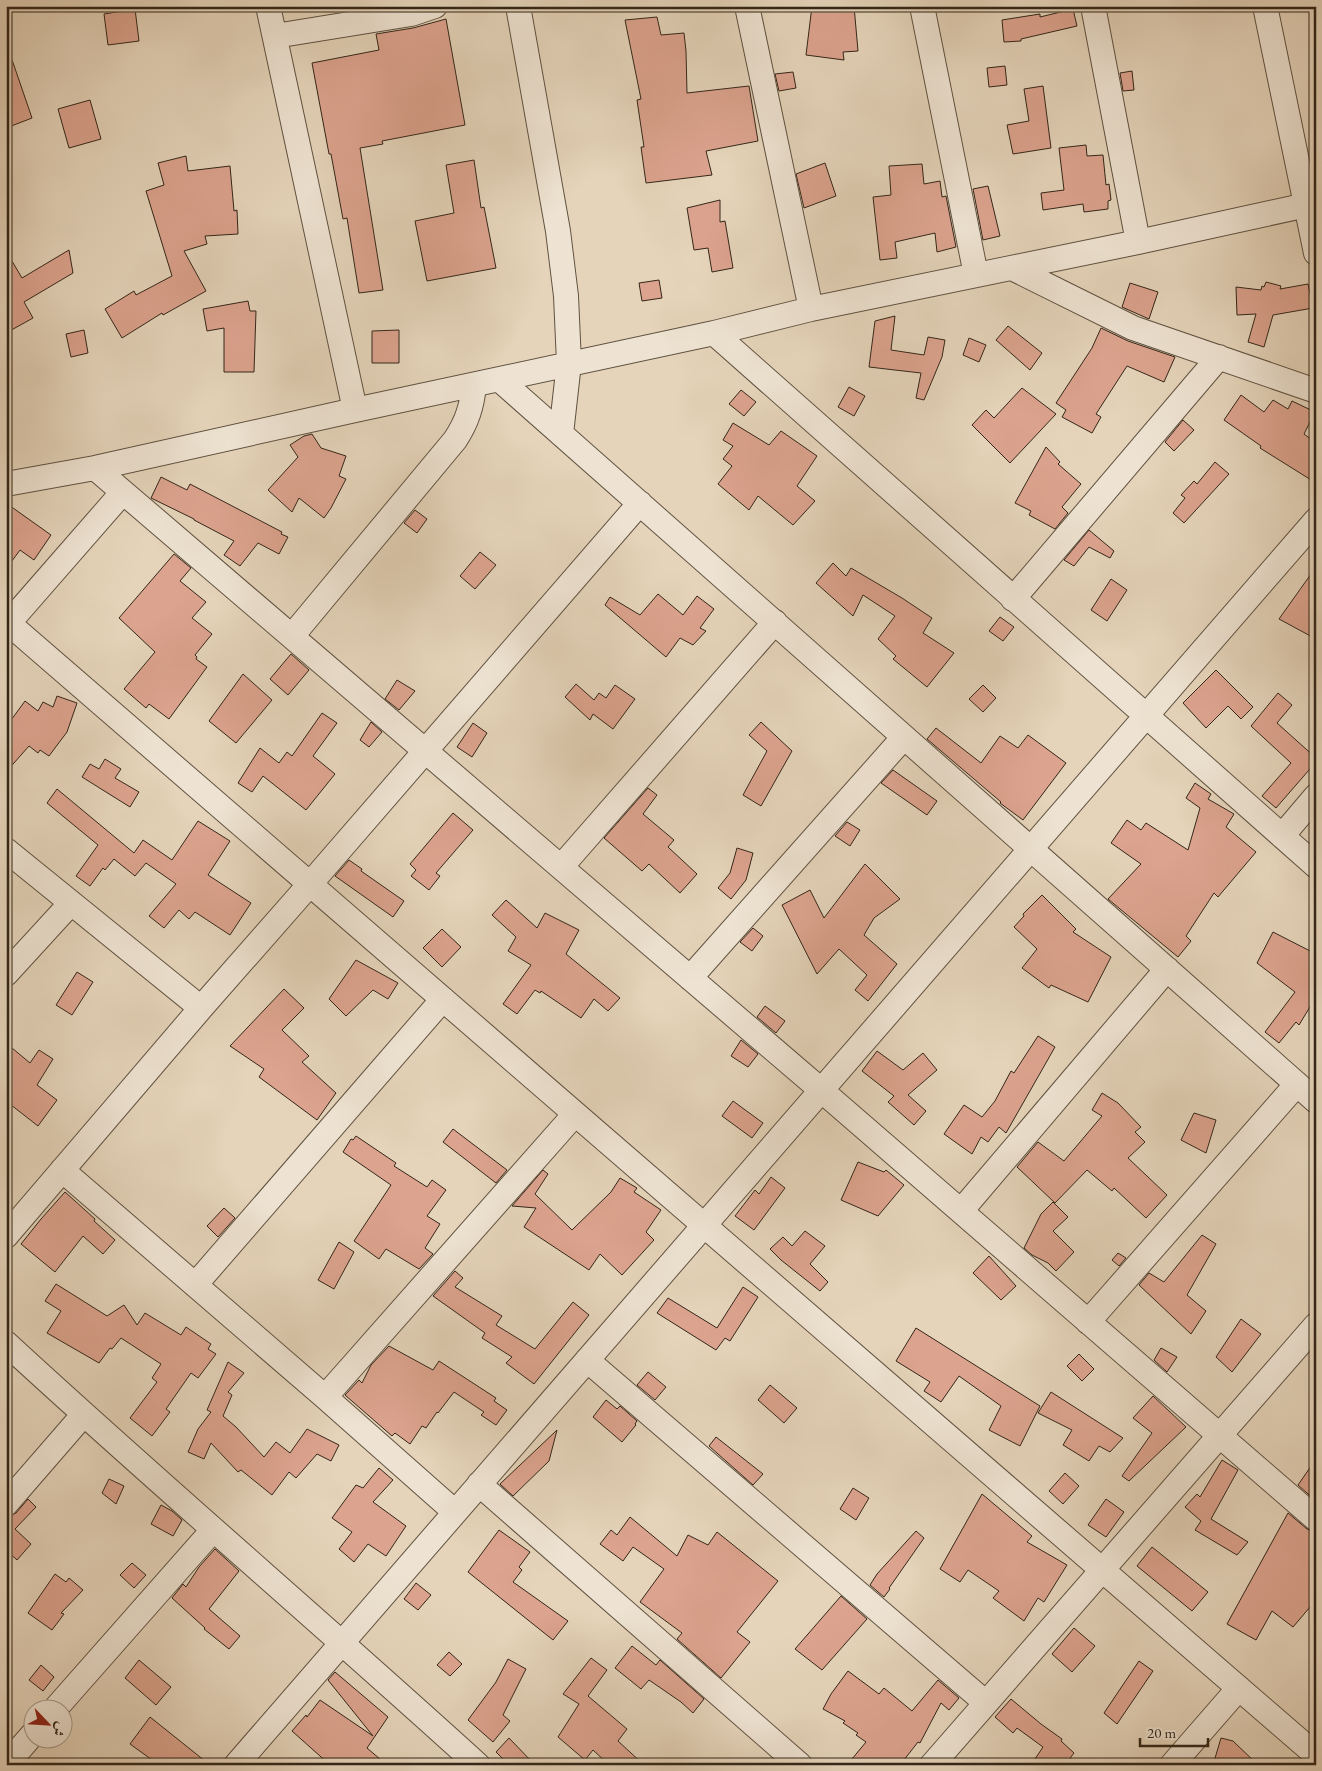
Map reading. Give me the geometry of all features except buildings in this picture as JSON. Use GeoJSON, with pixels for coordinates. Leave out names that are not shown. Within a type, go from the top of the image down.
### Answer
{"type":"FeatureCollection","features":[{"type":"Feature","properties":{"kind":"street"},"geometry":{"type":"LineString","coordinates":[[268,6],[355,410]]}},
{"type":"Feature","properties":{"kind":"street"},"geometry":{"type":"LineString","coordinates":[[275,36],[411,14],[435,6]]}},
{"type":"Feature","properties":{"kind":"street"},"geometry":{"type":"LineString","coordinates":[[518,6],[558,231],[566,296],[569,363],[561,434]]}},
{"type":"Feature","properties":{"kind":"street"},"geometry":{"type":"LineString","coordinates":[[746,6],[811,309]]}},
{"type":"Feature","properties":{"kind":"street"},"geometry":{"type":"LineString","coordinates":[[922,6],[976,275]]}},
{"type":"Feature","properties":{"kind":"street"},"geometry":{"type":"LineString","coordinates":[[1093,6],[1138,242]]}},
{"type":"Feature","properties":{"kind":"street"},"geometry":{"type":"LineString","coordinates":[[1265,6],[1311,204],[1316,253]]}},
{"type":"Feature","properties":{"kind":"street"},"geometry":{"type":"LineString","coordinates":[[6,484],[95,468],[500,380],[569,363],[714,333],[811,309],[1138,242],[1311,204]]}},
{"type":"Feature","properties":{"kind":"street"},"geometry":{"type":"LineString","coordinates":[[1012,268],[1133,328],[1316,391]]}},
{"type":"Feature","properties":{"kind":"street"},"geometry":{"type":"LineString","coordinates":[[714,333],[1316,866]]}},
{"type":"Feature","properties":{"kind":"street"},"geometry":{"type":"LineString","coordinates":[[1013,599],[1219,358]]}},
{"type":"Feature","properties":{"kind":"street"},"geometry":{"type":"LineString","coordinates":[[500,380],[1316,1101]]}},
{"type":"Feature","properties":{"kind":"street"},"geometry":{"type":"LineString","coordinates":[[292,636],[455,440],[469,414],[474,385]]}},
{"type":"Feature","properties":{"kind":"street"},"geometry":{"type":"LineString","coordinates":[[95,468],[821,1090],[1316,1519]]}},
{"type":"Feature","properties":{"kind":"street"},"geometry":{"type":"LineString","coordinates":[[123,492],[7,623],[1316,1755]]}},
{"type":"Feature","properties":{"kind":"street"},"geometry":{"type":"LineString","coordinates":[[6,1236],[201,1008],[640,503]]}},
{"type":"Feature","properties":{"kind":"street"},"geometry":{"type":"LineString","coordinates":[[236,1765],[1316,520]]}},
{"type":"Feature","properties":{"kind":"street"},"geometry":{"type":"LineString","coordinates":[[561,867],[775,622]]}},
{"type":"Feature","properties":{"kind":"street"},"geometry":{"type":"LineString","coordinates":[[690,978],[904,736]]}},
{"type":"Feature","properties":{"kind":"street"},"geometry":{"type":"LineString","coordinates":[[1282,836],[1316,796]]}},
{"type":"Feature","properties":{"kind":"street"},"geometry":{"type":"LineString","coordinates":[[6,850],[201,1008]]}},
{"type":"Feature","properties":{"kind":"street"},"geometry":{"type":"LineString","coordinates":[[6,974],[72,903]]}},
{"type":"Feature","properties":{"kind":"street"},"geometry":{"type":"LineString","coordinates":[[961,1211],[1167,969]]}},
{"type":"Feature","properties":{"kind":"street"},"geometry":{"type":"LineString","coordinates":[[195,1285],[444,999]]}},
{"type":"Feature","properties":{"kind":"street"},"geometry":{"type":"LineString","coordinates":[[1088,1322],[1296,1084]]}},
{"type":"Feature","properties":{"kind":"street"},"geometry":{"type":"LineString","coordinates":[[325,1396],[575,1114]]}},
{"type":"Feature","properties":{"kind":"street"},"geometry":{"type":"LineString","coordinates":[[62,1170],[325,1396],[455,1512]]}},
{"type":"Feature","properties":{"kind":"street"},"geometry":{"type":"LineString","coordinates":[[932,1765],[1316,1325]]}},
{"type":"Feature","properties":{"kind":"street"},"geometry":{"type":"LineString","coordinates":[[6,1343],[213,1530],[343,1642],[478,1765]]}},
{"type":"Feature","properties":{"kind":"street"},"geometry":{"type":"LineString","coordinates":[[587,1360],[986,1703]]}},
{"type":"Feature","properties":{"kind":"street"},"geometry":{"type":"LineString","coordinates":[[6,1504],[84,1414]]}},
{"type":"Feature","properties":{"kind":"street"},"geometry":{"type":"LineString","coordinates":[[479,1484],[800,1765]]}},
{"type":"Feature","properties":{"kind":"street"},"geometry":{"type":"LineString","coordinates":[[65,1698],[213,1530]]}},
{"type":"Feature","properties":{"kind":"street"},"geometry":{"type":"LineString","coordinates":[[1172,1765],[1239,1688]]}},
{"type":"Feature","properties":{"kind":"street"},"geometry":{"type":"LineString","coordinates":[[13,1758],[22,1747]]}}]}
